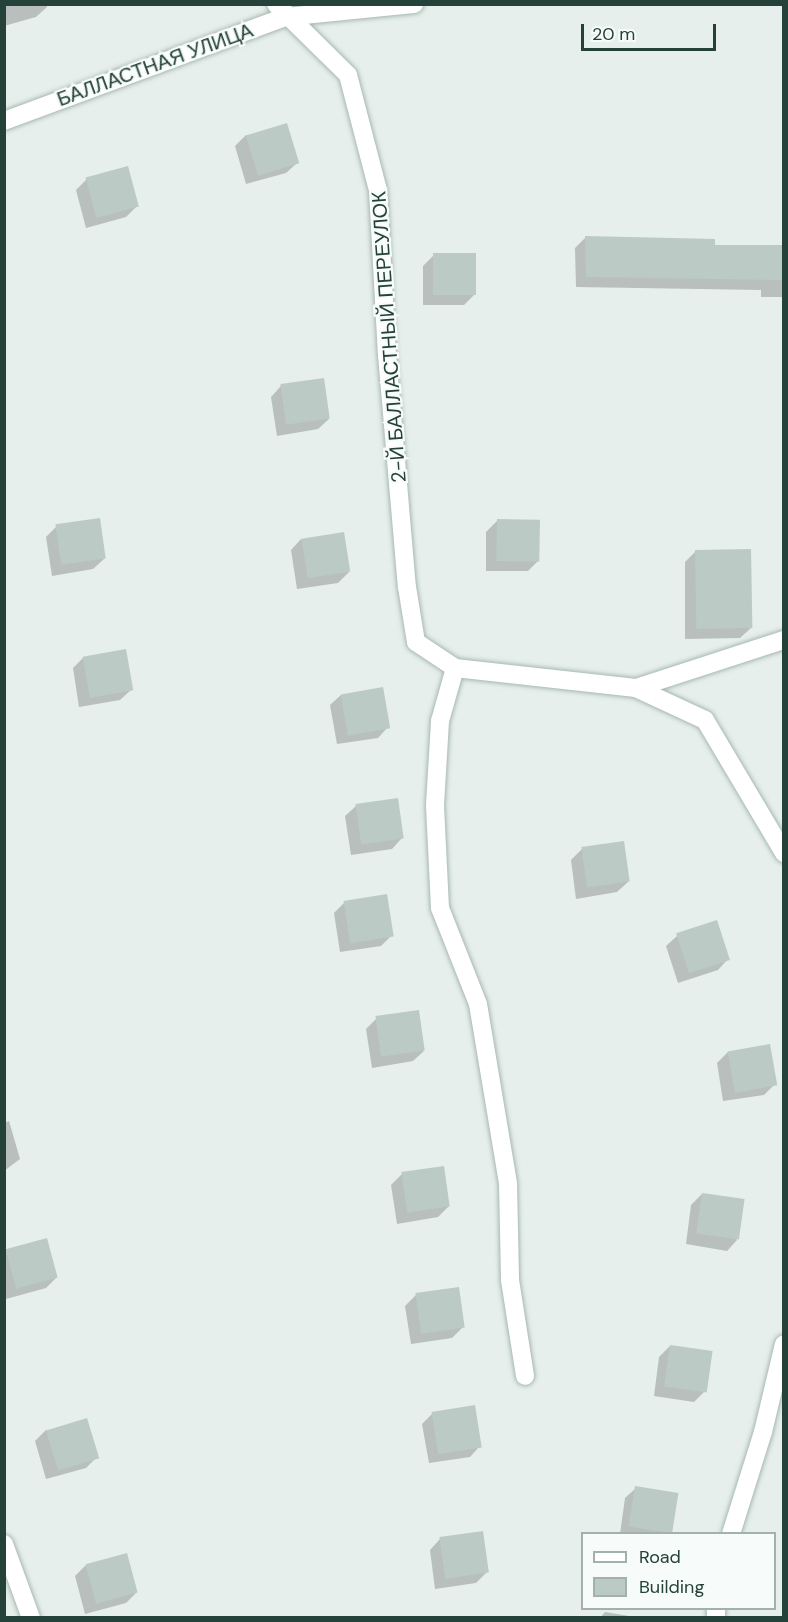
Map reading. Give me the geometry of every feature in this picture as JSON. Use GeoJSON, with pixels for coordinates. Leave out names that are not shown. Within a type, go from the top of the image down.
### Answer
{"type":"FeatureCollection","features":[{"type":"Feature","properties":{"kind":"street","name":"БАЛЛАСТНАЯ УЛИЦА"},"geometry":{"type":"LineString","coordinates":[[4,121],[280,11],[414,4]]}},
{"type":"Feature","properties":{"kind":"street","name":"2-Й БАЛЛАСТНЫЙ ПЕРЕУЛОК"},"geometry":{"type":"LineString","coordinates":[[280,11],[348,75],[378,190],[387,355],[407,586],[416,642],[455,668],[636,688],[705,720],[783,853]]}},
{"type":"Feature","properties":{"kind":"street"},"geometry":{"type":"LineString","coordinates":[[636,688],[783,640]]}},
{"type":"Feature","properties":{"kind":"street"},"geometry":{"type":"LineString","coordinates":[[455,668],[440,721],[435,806],[440,908],[478,1004],[508,1183],[510,1280],[525,1376]]}},
{"type":"Feature","properties":{"kind":"street"},"geometry":{"type":"LineString","coordinates":[[731,1532],[763,1432],[783,1344]]}},
{"type":"Feature","properties":{"kind":"street"},"geometry":{"type":"LineString","coordinates":[[4,1544],[31,1617]]}},
{"type":"Feature","properties":{"kind":"building"},"geometry":{"type":"Polygon","coordinates":[[[287,123],[299,163],[258,176],[246,136],[287,123]]]}},
{"type":"Feature","properties":{"kind":"building"},"geometry":{"type":"Polygon","coordinates":[[[128,166],[139,207],[96,218],[85,177],[128,166]]]}},
{"type":"Feature","properties":{"kind":"building"},"geometry":{"type":"Polygon","coordinates":[[[585,236],[715,239],[715,245],[783,245],[783,280],[586,277],[585,236]]]}},
{"type":"Feature","properties":{"kind":"building"},"geometry":{"type":"Polygon","coordinates":[[[433,253],[476,253],[476,295],[433,295],[433,253]]]}},
{"type":"Feature","properties":{"kind":"building"},"geometry":{"type":"Polygon","coordinates":[[[324,378],[330,419],[286,425],[280,384],[324,378]]]}},
{"type":"Feature","properties":{"kind":"building"},"geometry":{"type":"Polygon","coordinates":[[[100,518],[106,559],[61,565],[55,524],[100,518]]]}},
{"type":"Feature","properties":{"kind":"building"},"geometry":{"type":"Polygon","coordinates":[[[497,519],[540,520],[539,562],[496,561],[497,519]]]}},
{"type":"Feature","properties":{"kind":"building"},"geometry":{"type":"Polygon","coordinates":[[[344,532],[350,572],[308,578],[302,539],[344,532]]]}},
{"type":"Feature","properties":{"kind":"building"},"geometry":{"type":"Polygon","coordinates":[[[751,549],[752,628],[696,629],[695,550],[751,549]]]}},
{"type":"Feature","properties":{"kind":"building"},"geometry":{"type":"Polygon","coordinates":[[[126,649],[133,690],[90,698],[83,657],[126,649]]]}},
{"type":"Feature","properties":{"kind":"building"},"geometry":{"type":"Polygon","coordinates":[[[383,687],[390,728],[348,736],[341,694],[383,687]]]}},
{"type":"Feature","properties":{"kind":"building"},"geometry":{"type":"Polygon","coordinates":[[[398,798],[404,839],[361,845],[355,804],[398,798]]]}},
{"type":"Feature","properties":{"kind":"building"},"geometry":{"type":"Polygon","coordinates":[[[624,841],[630,882],[587,888],[581,847],[624,841]]]}},
{"type":"Feature","properties":{"kind":"building"},"geometry":{"type":"Polygon","coordinates":[[[387,894],[394,936],[350,943],[344,901],[387,894]]]}},
{"type":"Feature","properties":{"kind":"building"},"geometry":{"type":"Polygon","coordinates":[[[717,920],[730,960],[689,973],[676,933],[717,920]]]}},
{"type":"Feature","properties":{"kind":"building"},"geometry":{"type":"Polygon","coordinates":[[[419,1010],[425,1051],[381,1057],[375,1016],[419,1010]]]}},
{"type":"Feature","properties":{"kind":"building"},"geometry":{"type":"Polygon","coordinates":[[[770,1044],[777,1085],[735,1093],[728,1051],[770,1044]]]}},
{"type":"Feature","properties":{"kind":"building"},"geometry":{"type":"Polygon","coordinates":[[[444,1166],[450,1207],[407,1213],[401,1172],[444,1166]]]}},
{"type":"Feature","properties":{"kind":"building"},"geometry":{"type":"Polygon","coordinates":[[[702,1193],[745,1199],[739,1240],[696,1234],[702,1193]]]}},
{"type":"Feature","properties":{"kind":"building"},"geometry":{"type":"Polygon","coordinates":[[[47,1238],[58,1278],[16,1289],[5,1249],[47,1238]]]}},
{"type":"Feature","properties":{"kind":"building"},"geometry":{"type":"Polygon","coordinates":[[[459,1287],[465,1328],[421,1334],[415,1293],[459,1287]]]}},
{"type":"Feature","properties":{"kind":"building"},"geometry":{"type":"Polygon","coordinates":[[[670,1345],[713,1351],[707,1393],[664,1387],[670,1345]]]}},
{"type":"Feature","properties":{"kind":"building"},"geometry":{"type":"Polygon","coordinates":[[[475,1405],[482,1447],[438,1454],[432,1412],[475,1405]]]}},
{"type":"Feature","properties":{"kind":"building"},"geometry":{"type":"Polygon","coordinates":[[[87,1418],[99,1458],[58,1471],[46,1431],[87,1418]]]}},
{"type":"Feature","properties":{"kind":"building"},"geometry":{"type":"Polygon","coordinates":[[[635,1486],[678,1493],[672,1532],[629,1526],[635,1486]]]}},
{"type":"Feature","properties":{"kind":"building"},"geometry":{"type":"Polygon","coordinates":[[[483,1531],[489,1573],[445,1579],[439,1537],[483,1531]]]}},
{"type":"Feature","properties":{"kind":"building"},"geometry":{"type":"Polygon","coordinates":[[[127,1553],[138,1593],[96,1604],[85,1564],[127,1553]]]}}]}
